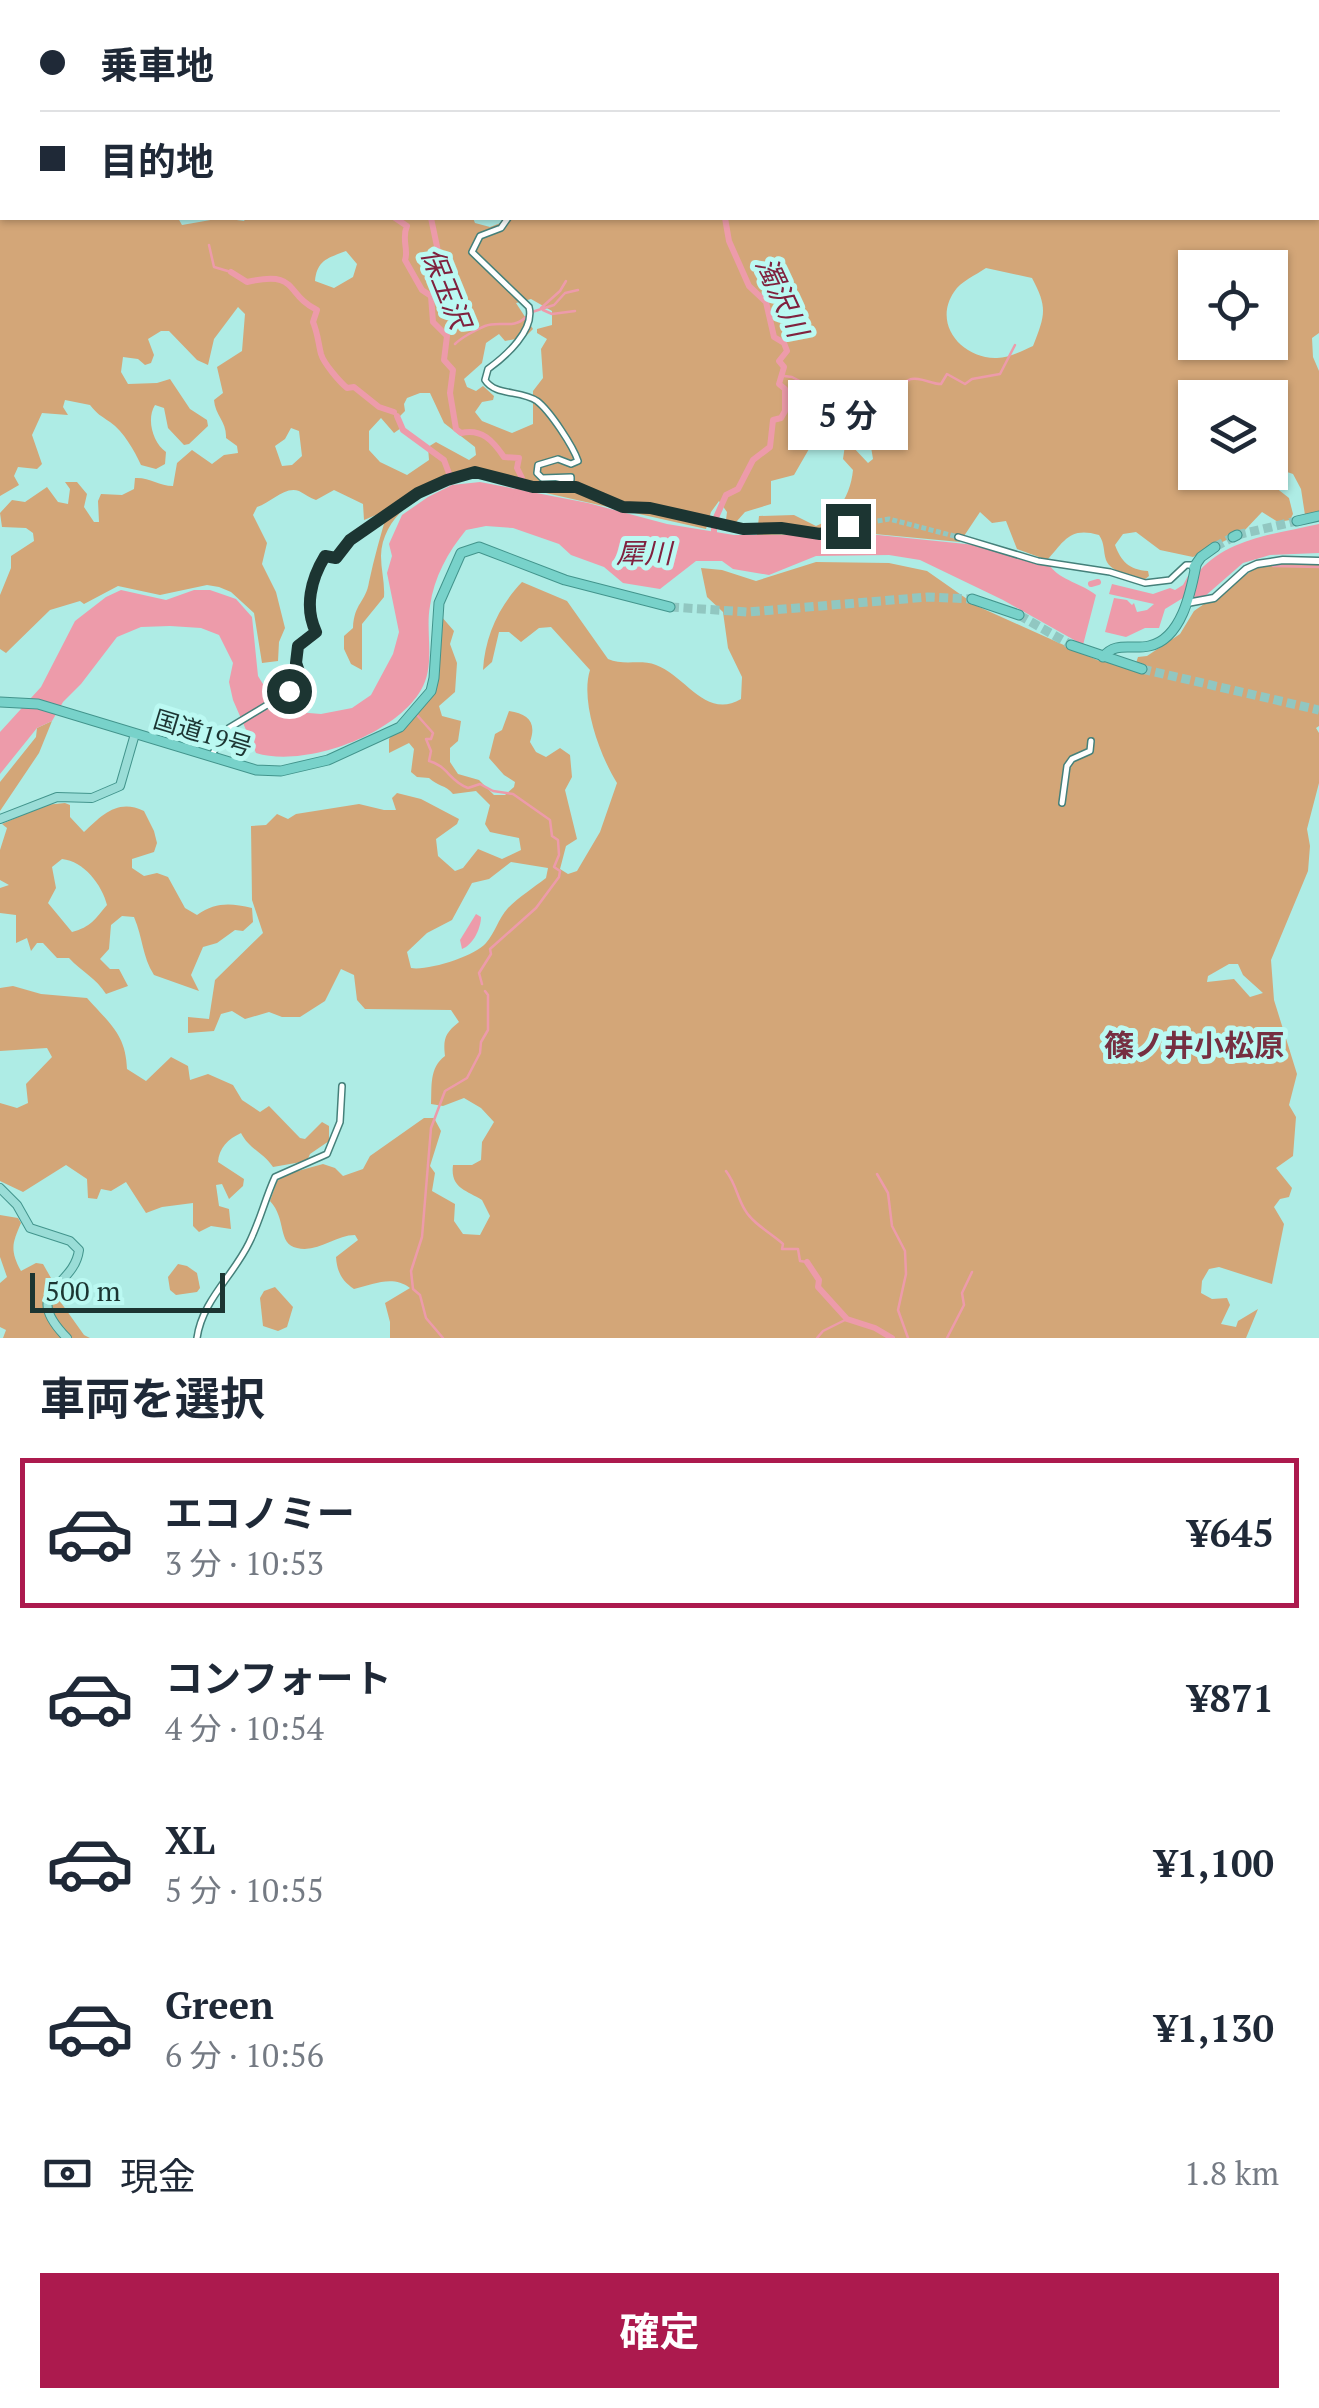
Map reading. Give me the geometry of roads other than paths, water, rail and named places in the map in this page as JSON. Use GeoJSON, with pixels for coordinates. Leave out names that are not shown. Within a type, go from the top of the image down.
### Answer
{"type":"FeatureCollection","features":[{"type":"Feature","properties":{"kind":"highway"},"geometry":{"type":"LineString","coordinates":[[1297,521],[1319,516]]}},
{"type":"Feature","properties":{"kind":"highway","name":"国道19号"},"geometry":{"type":"LineString","coordinates":[[0,702],[38,704],[256,770],[282,771],[346,754],[406,722],[433,684],[439,604],[458,559],[468,548],[479,547],[565,580],[670,607]]}},
{"type":"Feature","properties":{"kind":"highway"},"geometry":{"type":"LineString","coordinates":[[1103,657],[1116,647],[1158,643],[1178,620],[1187,601],[1194,568],[1215,548]]}},
{"type":"Feature","properties":{"kind":"highway"},"geometry":{"type":"LineString","coordinates":[[972,599],[1020,615]]}},
{"type":"Feature","properties":{"kind":"highway"},"geometry":{"type":"LineString","coordinates":[[1070,645],[1142,669]]}},
{"type":"Feature","properties":{"kind":"main road"},"geometry":{"type":"LineString","coordinates":[[1187,601],[1214,598],[1246,569],[1258,564],[1319,561]]}},
{"type":"Feature","properties":{"kind":"main road"},"geometry":{"type":"LineString","coordinates":[[0,819],[57,797],[98,797],[120,786],[135,734]]}},
{"type":"Feature","properties":{"kind":"main road"},"geometry":{"type":"LineString","coordinates":[[0,1188],[30,1228],[70,1241],[79,1250],[77,1260],[52,1288],[47,1301],[49,1313],[68,1338]]}},
{"type":"Feature","properties":{"kind":"street"},"geometry":{"type":"LineString","coordinates":[[506,220],[498,230],[480,236],[472,252],[529,307],[531,318],[508,354],[488,369],[485,380],[490,388],[540,402],[578,458],[576,464],[560,459],[541,462],[536,470],[542,478],[570,476],[571,480],[533,487]]}},
{"type":"Feature","properties":{"kind":"street"},"geometry":{"type":"LineString","coordinates":[[211,756],[234,724],[302,680],[296,652],[300,642],[316,632],[310,620],[311,584],[325,556],[336,558],[359,534],[418,493],[447,480],[475,472],[533,487],[576,487],[623,507],[650,508],[743,529],[781,528],[820,534],[848,526]]}},
{"type":"Feature","properties":{"kind":"street"},"geometry":{"type":"LineString","coordinates":[[958,537],[1038,561],[1110,572],[1145,583],[1170,580],[1186,565],[1194,568]]}},
{"type":"Feature","properties":{"kind":"street"},"geometry":{"type":"LineString","coordinates":[[1062,802],[1066,766],[1073,758],[1090,751],[1091,741]]}},
{"type":"Feature","properties":{"kind":"street"},"geometry":{"type":"LineString","coordinates":[[196,1338],[200,1318],[236,1267],[264,1214],[275,1178],[327,1154],[340,1122],[342,1086]]}},
{"type":"Feature","properties":{"kind":"water","name":"犀川"},"geometry":{"type":"Polygon","coordinates":[[[480,482],[734,535],[878,535],[985,546],[1050,566],[1096,595],[1083,645],[920,560],[889,555],[816,556],[769,575],[733,569],[722,561],[696,561],[660,589],[623,583],[604,567],[571,555],[559,544],[513,528],[486,526],[466,530],[438,575],[429,616],[428,670],[421,690],[391,721],[370,734],[323,752],[299,756],[256,753],[233,700],[229,682],[233,663],[219,635],[201,628],[141,627],[117,637],[52,721],[37,728],[0,774],[0,732],[41,687],[75,621],[121,590],[166,600],[194,590],[210,590],[236,599],[252,617],[258,676],[266,689],[297,712],[321,714],[352,708],[371,695],[393,654],[399,632],[387,573],[392,556],[389,544],[402,515],[452,485],[480,482]]]}},
{"type":"Feature","properties":{"kind":"water"},"geometry":{"type":"Polygon","coordinates":[[[1319,524],[1319,553],[1270,555],[1243,563],[1204,597],[1183,598],[1165,609],[1159,628],[1145,628],[1126,637],[1105,632],[1114,598],[1134,603],[1137,612],[1154,604],[1109,594],[1112,584],[1153,594],[1175,590],[1188,576],[1196,575],[1236,545],[1319,524]]]}},
{"type":"Feature","properties":{"kind":"water"},"geometry":{"type":"Polygon","coordinates":[[[476,914],[481,917],[478,931],[462,949],[460,940],[476,914]]]}},
{"type":"Feature","properties":{"kind":"waterway","name":"保玉沢"},"geometry":{"type":"LineString","coordinates":[[398,220],[407,226],[405,260],[422,290],[431,296],[433,322],[447,336],[444,360],[453,370],[450,393],[456,429],[481,434],[504,457],[519,458],[517,468],[522,478],[515,499]]}},
{"type":"Feature","properties":{"kind":"waterway"},"geometry":{"type":"LineString","coordinates":[[431,220],[443,275],[431,296]]}},
{"type":"Feature","properties":{"kind":"waterway","name":"濁沢川"},"geometry":{"type":"LineString","coordinates":[[714,538],[714,522],[726,495],[738,489],[753,460],[770,447],[773,420],[781,418],[785,411],[785,389],[779,384],[784,367],[779,361],[787,351],[784,343],[774,337],[766,302],[749,286],[729,241],[725,220]]}},
{"type":"Feature","properties":{"kind":"waterway"},"geometry":{"type":"LineString","coordinates":[[209,245],[214,267],[231,272]]}},
{"type":"Feature","properties":{"kind":"waterway"},"geometry":{"type":"LineString","coordinates":[[231,272],[247,282],[284,281],[317,310],[313,322],[321,354],[332,372],[347,388],[354,387],[379,407],[394,412]]}},
{"type":"Feature","properties":{"kind":"waterway"},"geometry":{"type":"LineString","coordinates":[[541,308],[566,281]]}},
{"type":"Feature","properties":{"kind":"waterway"},"geometry":{"type":"LineString","coordinates":[[532,312],[554,305],[565,293],[578,290]]}},
{"type":"Feature","properties":{"kind":"waterway"},"geometry":{"type":"LineString","coordinates":[[543,310],[552,314],[575,311]]}},
{"type":"Feature","properties":{"kind":"waterway"},"geometry":{"type":"LineString","coordinates":[[455,344],[485,326],[516,323],[526,317]]}},
{"type":"Feature","properties":{"kind":"waterway"},"geometry":{"type":"LineString","coordinates":[[784,376],[825,394],[856,384],[892,384],[912,379],[941,384],[947,374],[965,384],[1000,374],[1015,345]]}},
{"type":"Feature","properties":{"kind":"waterway"},"geometry":{"type":"LineString","coordinates":[[397,416],[403,430],[444,460],[450,476]]}},
{"type":"Feature","properties":{"kind":"waterway"},"geometry":{"type":"LineString","coordinates":[[1273,566],[1319,567]]}},
{"type":"Feature","properties":{"kind":"waterway","name":"犀川"},"geometry":{"type":"LineString","coordinates":[[1091,584],[1098,582]]}},
{"type":"Feature","properties":{"kind":"waterway"},"geometry":{"type":"LineString","coordinates":[[417,715],[433,733],[431,739],[426,739],[431,751],[429,761],[468,788],[480,784],[513,794],[550,820],[552,836],[558,840],[559,855],[554,867],[560,871],[559,877],[536,908],[490,949],[479,973],[482,984]]}},
{"type":"Feature","properties":{"kind":"waterway"},"geometry":{"type":"LineString","coordinates":[[443,1338],[426,1318],[420,1295],[413,1289],[411,1271],[422,1237],[431,1128],[445,1091],[467,1078],[480,1053],[488,1030],[485,991]]}},
{"type":"Feature","properties":{"kind":"waterway"},"geometry":{"type":"LineString","coordinates":[[726,1171],[748,1215],[783,1244],[782,1249],[798,1249],[800,1261],[807,1262]]}},
{"type":"Feature","properties":{"kind":"waterway"},"geometry":{"type":"LineString","coordinates":[[877,1174],[888,1193],[892,1226],[905,1251],[906,1274],[898,1310],[908,1338]]}},
{"type":"Feature","properties":{"kind":"waterway"},"geometry":{"type":"LineString","coordinates":[[807,1262],[819,1280],[818,1287],[847,1319],[892,1338]]}},
{"type":"Feature","properties":{"kind":"waterway"},"geometry":{"type":"LineString","coordinates":[[947,1338],[964,1305],[962,1293],[972,1272]]}},
{"type":"Feature","properties":{"kind":"waterway"},"geometry":{"type":"LineString","coordinates":[[817,1338],[847,1319]]}},
{"type":"Feature","properties":{"kind":"tunnel"},"geometry":{"type":"LineString","coordinates":[[848,526],[889,519],[958,537]]}},
{"type":"Feature","properties":{"kind":"tunnel"},"geometry":{"type":"LineString","coordinates":[[1237,535],[1297,521]]}},
{"type":"Feature","properties":{"kind":"tunnel"},"geometry":{"type":"LineString","coordinates":[[1215,547],[1233,537]]}},
{"type":"Feature","properties":{"kind":"tunnel"},"geometry":{"type":"LineString","coordinates":[[670,607],[748,612],[928,597],[972,599]]}},
{"type":"Feature","properties":{"kind":"tunnel"},"geometry":{"type":"LineString","coordinates":[[1019,615],[1071,645]]}},
{"type":"Feature","properties":{"kind":"tunnel"},"geometry":{"type":"LineString","coordinates":[[1142,669],[1319,710]]}},
{"type":"Feature","properties":{"kind":"district","name":"篠ノ井小松原"},"geometry":{"type":"Point","coordinates":[1194,1046]}}]}
